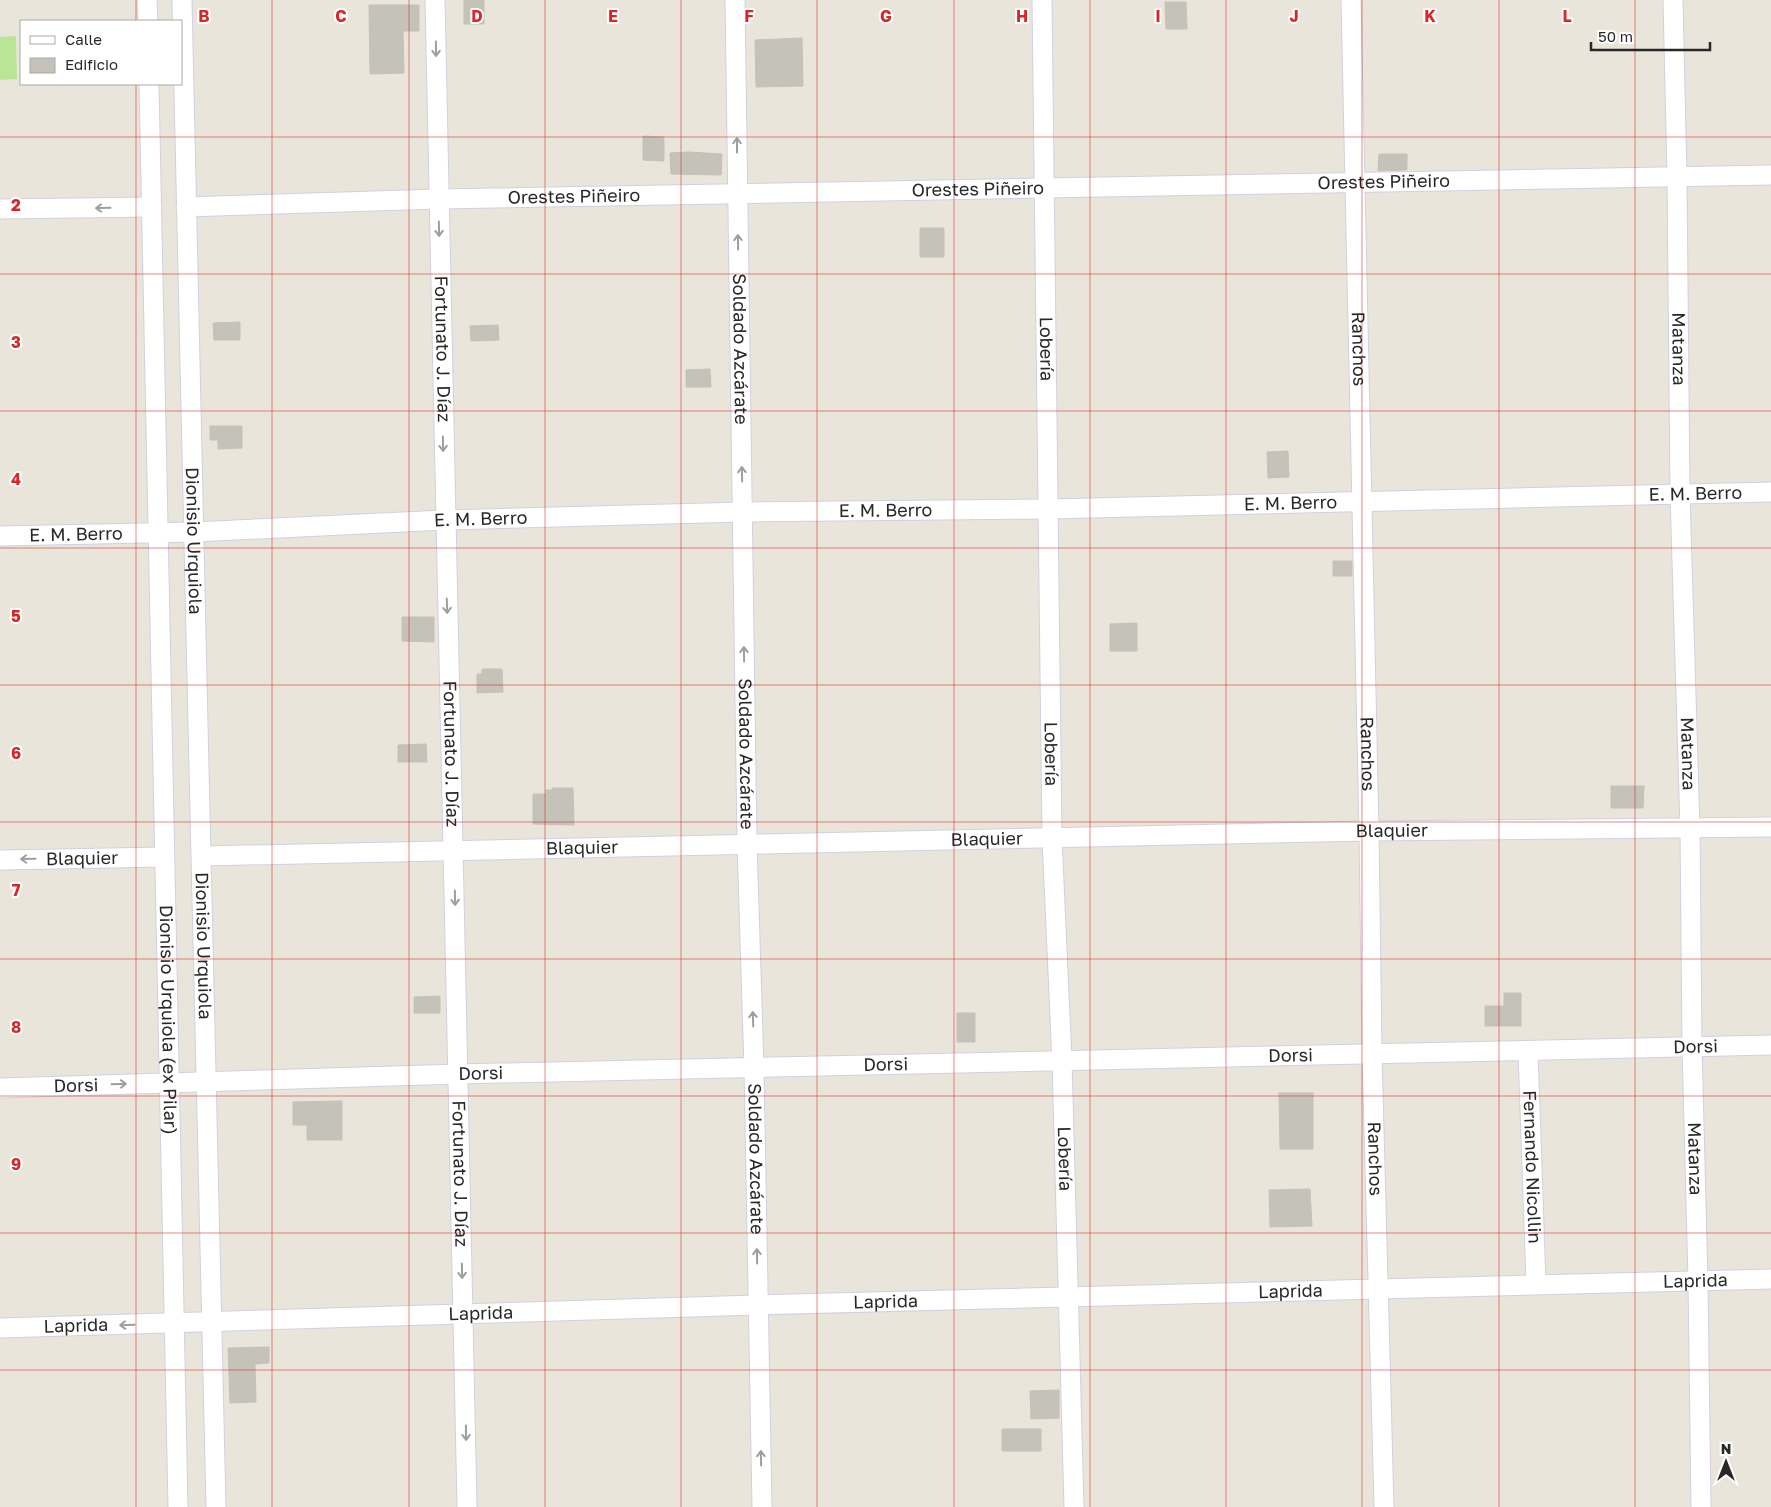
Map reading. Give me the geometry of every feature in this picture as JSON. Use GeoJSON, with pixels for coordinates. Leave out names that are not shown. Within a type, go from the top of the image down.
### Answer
{"type":"FeatureCollection","features":[{"type":"Feature","properties":{"kind":"street"},"geometry":{"type":"LineString","coordinates":[[147,0],[148,20]]}},
{"type":"Feature","properties":{"kind":"street","name":"Dionisio Urquiola"},"geometry":{"type":"LineString","coordinates":[[182,0],[208,1082]]}},
{"type":"Feature","properties":{"kind":"street","name":"Fortunato J. Díaz"},"geometry":{"type":"LineString","coordinates":[[435,0],[467,1507]]}},
{"type":"Feature","properties":{"kind":"street","name":"Soldado Azcárate"},"geometry":{"type":"LineString","coordinates":[[735,0],[747,843],[754,1068],[762,1507]]}},
{"type":"Feature","properties":{"kind":"street","name":"Lobería"},"geometry":{"type":"LineString","coordinates":[[1042,0],[1052,838],[1062,1060],[1074,1507]]}},
{"type":"Feature","properties":{"kind":"street","name":"Ranchos"},"geometry":{"type":"LineString","coordinates":[[1351,0],[1372,1053],[1384,1507]]}},
{"type":"Feature","properties":{"kind":"street","name":"Matanza"},"geometry":{"type":"LineString","coordinates":[[1673,0],[1680,494],[1690,828],[1692,1046],[1701,1507]]}},
{"type":"Feature","properties":{"kind":"street","name":"Dionisio Urquiola"},"geometry":{"type":"LineString","coordinates":[[149,85],[157,532]]}},
{"type":"Feature","properties":{"kind":"street","name":"Orestes Piñeiro"},"geometry":{"type":"LineString","coordinates":[[186,207],[439,199],[1771,176]]}},
{"type":"Feature","properties":{"kind":"street"},"geometry":{"type":"LineString","coordinates":[[0,210],[152,207]]}},
{"type":"Feature","properties":{"kind":"street","name":"E. M. Berro"},"geometry":{"type":"LineString","coordinates":[[0,536],[194,532],[445,520],[742,512],[1048,509],[1771,492]]}},
{"type":"Feature","properties":{"kind":"street","name":"Dionisio Urquiola (ex Pilar)"},"geometry":{"type":"LineString","coordinates":[[157,532],[176,1323],[178,1507]]}},
{"type":"Feature","properties":{"kind":"street","name":"Blaquier"},"geometry":{"type":"LineString","coordinates":[[202,856],[454,849],[1369,831],[1771,827]]}},
{"type":"Feature","properties":{"kind":"street","name":"Blaquier"},"geometry":{"type":"LineString","coordinates":[[0,860],[164,856]]}},
{"type":"Feature","properties":{"kind":"street","name":"Dorsi"},"geometry":{"type":"LineString","coordinates":[[0,1088],[458,1074],[1771,1045]]}},
{"type":"Feature","properties":{"kind":"street","name":"Fernando Nicollin"},"geometry":{"type":"LineString","coordinates":[[1528,1051],[1536,1284]]}},
{"type":"Feature","properties":{"kind":"street"},"geometry":{"type":"LineString","coordinates":[[208,1082],[216,1507]]}},
{"type":"Feature","properties":{"kind":"street","name":"Laprida"},"geometry":{"type":"LineString","coordinates":[[0,1328],[757,1305],[1771,1279]]}},
{"type":"Feature","properties":{"kind":"green space"},"geometry":{"type":"Polygon","coordinates":[[[16,36],[17,79],[0,80],[0,37],[16,36]]]}},
{"type":"Feature","properties":{"kind":"building"},"geometry":{"type":"Polygon","coordinates":[[[464,0],[484,0],[484,24],[464,24],[464,0]]]}},
{"type":"Feature","properties":{"kind":"building"},"geometry":{"type":"Polygon","coordinates":[[[1165,2],[1186,2],[1187,29],[1166,29],[1165,2]]]}},
{"type":"Feature","properties":{"kind":"building"},"geometry":{"type":"Polygon","coordinates":[[[369,5],[419,5],[419,31],[403,31],[404,73],[370,74],[369,5]]]}},
{"type":"Feature","properties":{"kind":"building"},"geometry":{"type":"Polygon","coordinates":[[[802,38],[803,86],[756,87],[755,40],[802,38]]]}},
{"type":"Feature","properties":{"kind":"building"},"geometry":{"type":"Polygon","coordinates":[[[643,136],[664,137],[664,161],[643,160],[643,136]]]}},
{"type":"Feature","properties":{"kind":"building"},"geometry":{"type":"Polygon","coordinates":[[[670,153],[722,154],[721,175],[671,174],[670,153]]]}},
{"type":"Feature","properties":{"kind":"building"},"geometry":{"type":"Polygon","coordinates":[[[1379,154],[1407,154],[1407,170],[1378,171],[1379,154]]]}},
{"type":"Feature","properties":{"kind":"building"},"geometry":{"type":"Polygon","coordinates":[[[920,228],[944,228],[944,257],[920,257],[920,228]]]}},
{"type":"Feature","properties":{"kind":"building"},"geometry":{"type":"Polygon","coordinates":[[[240,322],[240,340],[214,340],[213,323],[240,322]]]}},
{"type":"Feature","properties":{"kind":"building"},"geometry":{"type":"Polygon","coordinates":[[[498,325],[499,340],[471,341],[470,326],[498,325]]]}},
{"type":"Feature","properties":{"kind":"building"},"geometry":{"type":"Polygon","coordinates":[[[710,369],[711,387],[686,387],[686,370],[710,369]]]}},
{"type":"Feature","properties":{"kind":"building"},"geometry":{"type":"Polygon","coordinates":[[[210,426],[242,426],[242,448],[218,449],[218,440],[210,440],[210,426]]]}},
{"type":"Feature","properties":{"kind":"building"},"geometry":{"type":"Polygon","coordinates":[[[1288,451],[1289,477],[1268,478],[1267,452],[1288,451]]]}},
{"type":"Feature","properties":{"kind":"building"},"geometry":{"type":"Polygon","coordinates":[[[1333,561],[1352,561],[1352,576],[1333,576],[1333,561]]]}},
{"type":"Feature","properties":{"kind":"building"},"geometry":{"type":"Polygon","coordinates":[[[402,617],[434,617],[434,642],[402,641],[402,617]]]}},
{"type":"Feature","properties":{"kind":"building"},"geometry":{"type":"Polygon","coordinates":[[[1137,623],[1137,651],[1110,651],[1110,624],[1137,623]]]}},
{"type":"Feature","properties":{"kind":"building"},"geometry":{"type":"Polygon","coordinates":[[[482,669],[502,669],[503,692],[477,693],[477,674],[482,674],[482,669]]]}},
{"type":"Feature","properties":{"kind":"building"},"geometry":{"type":"Polygon","coordinates":[[[426,744],[427,762],[398,762],[398,745],[426,744]]]}},
{"type":"Feature","properties":{"kind":"building"},"geometry":{"type":"Polygon","coordinates":[[[1611,786],[1644,786],[1643,808],[1611,808],[1611,786]]]}},
{"type":"Feature","properties":{"kind":"building"},"geometry":{"type":"Polygon","coordinates":[[[552,788],[573,788],[574,825],[533,824],[533,794],[546,794],[546,790],[552,790],[552,788]]]}},
{"type":"Feature","properties":{"kind":"building"},"geometry":{"type":"Polygon","coordinates":[[[1504,993],[1521,993],[1521,1026],[1485,1026],[1485,1006],[1504,1006],[1504,993]]]}},
{"type":"Feature","properties":{"kind":"building"},"geometry":{"type":"Polygon","coordinates":[[[440,996],[440,1013],[414,1013],[414,997],[440,996]]]}},
{"type":"Feature","properties":{"kind":"building"},"geometry":{"type":"Polygon","coordinates":[[[957,1013],[975,1013],[975,1042],[957,1042],[957,1013]]]}},
{"type":"Feature","properties":{"kind":"building"},"geometry":{"type":"Polygon","coordinates":[[[1279,1093],[1313,1093],[1313,1149],[1280,1149],[1279,1093]]]}},
{"type":"Feature","properties":{"kind":"building"},"geometry":{"type":"Polygon","coordinates":[[[342,1101],[342,1140],[307,1140],[307,1125],[293,1125],[293,1102],[342,1101]]]}},
{"type":"Feature","properties":{"kind":"building"},"geometry":{"type":"Polygon","coordinates":[[[1310,1189],[1312,1226],[1270,1227],[1269,1190],[1310,1189]]]}},
{"type":"Feature","properties":{"kind":"building"},"geometry":{"type":"Polygon","coordinates":[[[269,1347],[269,1363],[255,1364],[256,1402],[230,1403],[228,1348],[269,1347]]]}},
{"type":"Feature","properties":{"kind":"building"},"geometry":{"type":"Polygon","coordinates":[[[1059,1390],[1059,1418],[1031,1419],[1030,1391],[1059,1390]]]}},
{"type":"Feature","properties":{"kind":"building"},"geometry":{"type":"Polygon","coordinates":[[[1002,1429],[1041,1429],[1041,1451],[1002,1451],[1002,1429]]]}}]}
